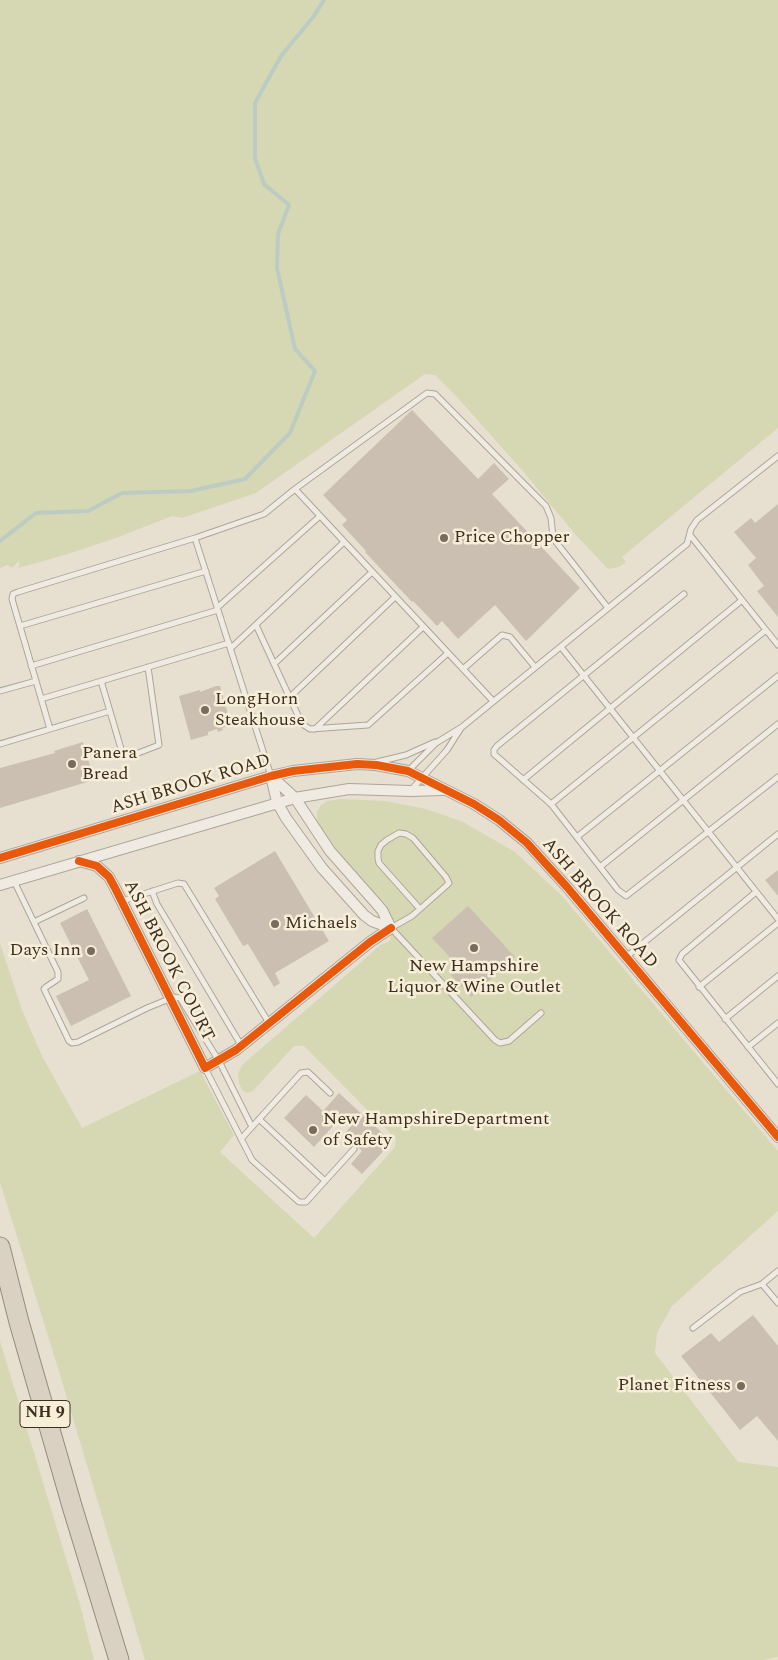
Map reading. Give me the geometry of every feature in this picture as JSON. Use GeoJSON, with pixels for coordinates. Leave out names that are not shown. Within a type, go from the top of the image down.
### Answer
{"type":"FeatureCollection","features":[{"type":"Feature","properties":{"kind":"highway","name":"NH 9"},"geometry":{"type":"LineString","coordinates":[[0,1247],[19,1322],[72,1506],[119,1660]]}},
{"type":"Feature","properties":{"kind":"highway","name":"NH 9"},"geometry":{"type":"LineString","coordinates":[[0,1283],[19,1322]]}},
{"type":"Feature","properties":{"kind":"street","name":"ASH BROOK ROAD"},"geometry":{"type":"LineString","coordinates":[[0,858],[271,776],[304,769],[356,764],[376,765],[408,772],[474,804],[499,820],[527,844],[567,887],[776,1130]]}},
{"type":"Feature","properties":{"kind":"street"},"geometry":{"type":"LineString","coordinates":[[271,776],[295,798],[330,851],[382,910],[391,928]]}},
{"type":"Feature","properties":{"kind":"street"},"geometry":{"type":"LineString","coordinates":[[271,776],[277,802],[307,848],[364,915],[372,921],[391,928]]}},
{"type":"Feature","properties":{"kind":"street"},"geometry":{"type":"LineString","coordinates":[[0,885],[295,798],[349,789],[444,790]]}},
{"type":"Feature","properties":{"kind":"street","name":"ASH BROOK COURT"},"geometry":{"type":"LineString","coordinates":[[79,861],[97,866],[104,872],[122,901],[205,1068],[242,1046],[370,942],[391,928]]}},
{"type":"Feature","properties":{"kind":"lane"},"geometry":{"type":"LineString","coordinates":[[50,729],[12,599],[13,594],[195,538],[264,514],[423,395],[431,392],[546,506],[551,518],[553,537],[556,542],[608,608]]}},
{"type":"Feature","properties":{"kind":"lane"},"geometry":{"type":"LineString","coordinates":[[408,772],[428,750],[462,727],[687,544],[692,526],[696,520],[778,456]]}},
{"type":"Feature","properties":{"kind":"lane"},"geometry":{"type":"LineString","coordinates":[[295,490],[493,701]]}},
{"type":"Feature","properties":{"kind":"lane"},"geometry":{"type":"LineString","coordinates":[[31,666],[218,609],[320,516]]}},
{"type":"Feature","properties":{"kind":"lane"},"geometry":{"type":"LineString","coordinates":[[690,535],[778,645]]}},
{"type":"Feature","properties":{"kind":"lane"},"geometry":{"type":"LineString","coordinates":[[195,538],[271,776]]}},
{"type":"Feature","properties":{"kind":"lane"},"geometry":{"type":"LineString","coordinates":[[41,699],[148,667],[230,646],[256,625],[344,542]]}},
{"type":"Feature","properties":{"kind":"lane"},"geometry":{"type":"LineString","coordinates":[[20,626],[206,571]]}},
{"type":"Feature","properties":{"kind":"lane"},"geometry":{"type":"LineString","coordinates":[[274,664],[372,572]]}},
{"type":"Feature","properties":{"kind":"lane"},"geometry":{"type":"LineString","coordinates":[[684,594],[497,746],[494,750],[497,758],[552,804],[618,890],[626,896],[709,833],[778,777]]}},
{"type":"Feature","properties":{"kind":"lane"},"geometry":{"type":"LineString","coordinates":[[290,697],[395,597]]}},
{"type":"Feature","properties":{"kind":"lane"},"geometry":{"type":"LineString","coordinates":[[523,780],[742,600]]}},
{"type":"Feature","properties":{"kind":"lane"},"geometry":{"type":"LineString","coordinates":[[256,625],[304,727],[307,729],[368,725],[448,653]]}},
{"type":"Feature","properties":{"kind":"lane"},"geometry":{"type":"LineString","coordinates":[[314,729],[424,627]]}},
{"type":"Feature","properties":{"kind":"lane"},"geometry":{"type":"LineString","coordinates":[[552,804],[766,630]]}},
{"type":"Feature","properties":{"kind":"lane"},"geometry":{"type":"LineString","coordinates":[[463,669],[498,637],[506,635],[510,637],[535,668]]}},
{"type":"Feature","properties":{"kind":"lane"},"geometry":{"type":"LineString","coordinates":[[561,647],[778,919]]}},
{"type":"Feature","properties":{"kind":"lane"},"geometry":{"type":"LineString","coordinates":[[101,681],[124,755],[132,755],[160,745],[148,667]]}},
{"type":"Feature","properties":{"kind":"lane"},"geometry":{"type":"LineString","coordinates":[[577,838],[778,676]]}},
{"type":"Feature","properties":{"kind":"lane"},"geometry":{"type":"LineString","coordinates":[[0,692],[36,681]]}},
{"type":"Feature","properties":{"kind":"lane"},"geometry":{"type":"LineString","coordinates":[[0,744],[110,711]]}},
{"type":"Feature","properties":{"kind":"lane"},"geometry":{"type":"LineString","coordinates":[[600,867],[778,724]]}},
{"type":"Feature","properties":{"kind":"lane"},"geometry":{"type":"LineString","coordinates":[[411,791],[452,744],[462,727]]}},
{"type":"Feature","properties":{"kind":"lane"},"geometry":{"type":"LineString","coordinates":[[356,764],[397,758],[442,739]]}},
{"type":"Feature","properties":{"kind":"lane"},"geometry":{"type":"LineString","coordinates":[[420,909],[379,863],[378,851],[381,845],[399,833],[413,838],[448,880],[446,886],[420,909],[401,924],[391,928],[500,1043],[508,1041],[540,1013]]}},
{"type":"Feature","properties":{"kind":"lane"},"geometry":{"type":"LineString","coordinates":[[626,957],[778,834]]}},
{"type":"Feature","properties":{"kind":"lane"},"geometry":{"type":"LineString","coordinates":[[13,881],[59,976],[46,987],[45,992],[70,1041],[72,1043],[78,1042],[139,1011],[176,997],[184,1003],[219,1061],[252,1127]]}},
{"type":"Feature","properties":{"kind":"lane"},"geometry":{"type":"LineString","coordinates":[[122,901],[178,883],[184,884],[270,1023]]}},
{"type":"Feature","properties":{"kind":"lane"},"geometry":{"type":"LineString","coordinates":[[152,891],[157,904],[242,1046]]}},
{"type":"Feature","properties":{"kind":"lane"},"geometry":{"type":"LineString","coordinates":[[756,892],[679,957],[680,964],[777,1080]]}},
{"type":"Feature","properties":{"kind":"lane"},"geometry":{"type":"LineString","coordinates":[[34,922],[84,898]]}},
{"type":"Feature","properties":{"kind":"lane"},"geometry":{"type":"LineString","coordinates":[[699,987],[778,923]]}},
{"type":"Feature","properties":{"kind":"lane"},"geometry":{"type":"LineString","coordinates":[[725,1019],[778,976]]}},
{"type":"Feature","properties":{"kind":"lane"},"geometry":{"type":"LineString","coordinates":[[748,1047],[778,1022]]}},
{"type":"Feature","properties":{"kind":"lane"},"geometry":{"type":"LineString","coordinates":[[205,1068],[252,1160],[299,1202],[306,1202],[354,1149]]}},
{"type":"Feature","properties":{"kind":"lane"},"geometry":{"type":"LineString","coordinates":[[241,1139],[298,1076],[304,1072],[308,1072],[330,1093]]}},
{"type":"Feature","properties":{"kind":"lane"},"geometry":{"type":"LineString","coordinates":[[259,1119],[325,1181]]}},
{"type":"Feature","properties":{"kind":"lane"},"geometry":{"type":"LineString","coordinates":[[693,1328],[742,1291],[762,1284],[778,1271]]}},
{"type":"Feature","properties":{"kind":"lane"},"geometry":{"type":"LineString","coordinates":[[762,1284],[778,1304]]}},
{"type":"Feature","properties":{"kind":"green space"},"geometry":{"type":"Polygon","coordinates":[[[0,0],[778,0],[778,428],[622,557],[626,562],[619,567],[608,569],[575,534],[522,470],[455,395],[435,375],[425,374],[256,493],[182,518],[172,516],[68,554],[18,568],[20,560],[12,568],[8,565],[0,568],[0,0]]]}},
{"type":"Feature","properties":{"kind":"green space"},"geometry":{"type":"Polygon","coordinates":[[[341,799],[386,801],[426,809],[463,822],[515,852],[562,896],[778,1151],[778,1211],[672,1306],[657,1333],[655,1353],[738,1462],[778,1467],[778,1657],[764,1660],[145,1660],[58,1368],[0,1182],[0,943],[22,1010],[42,1056],[82,1128],[200,1071],[234,1135],[220,1152],[314,1238],[395,1147],[396,1139],[304,1046],[294,1046],[253,1091],[247,1093],[243,1091],[239,1084],[238,1074],[242,1065],[382,944],[390,941],[391,928],[386,904],[366,886],[328,839],[317,821],[317,812],[321,805],[327,801],[341,799]]]}},
{"type":"Feature","properties":{"kind":"green space"},"geometry":{"type":"Polygon","coordinates":[[[0,1341],[79,1601],[94,1660],[0,1660],[0,1341]]]}},
{"type":"Feature","properties":{"kind":"building","name":"Price Chopper"},"geometry":{"type":"Polygon","coordinates":[[[412,410],[478,479],[494,463],[509,479],[492,494],[580,588],[526,641],[495,605],[458,639],[442,621],[437,626],[365,552],[342,525],[347,520],[323,495],[412,410]]]}},
{"type":"Feature","properties":{"kind":"building"},"geometry":{"type":"Polygon","coordinates":[[[778,504],[778,617],[757,591],[764,586],[748,565],[756,558],[734,532],[751,518],[755,523],[778,504]]]}},
{"type":"Feature","properties":{"kind":"building","name":"LongHorn Steakhouse"},"geometry":{"type":"Polygon","coordinates":[[[220,686],[231,725],[222,728],[223,730],[218,732],[217,729],[208,732],[208,735],[191,740],[179,696],[200,690],[200,692],[220,686]]]}},
{"type":"Feature","properties":{"kind":"building"},"geometry":{"type":"Polygon","coordinates":[[[83,742],[94,780],[0,808],[0,768],[55,753],[54,751],[83,742]]]}},
{"type":"Feature","properties":{"kind":"building","name":"Michaels"},"geometry":{"type":"Polygon","coordinates":[[[275,851],[329,941],[275,973],[280,983],[274,987],[248,944],[243,946],[215,899],[219,896],[214,888],[275,851]]]}},
{"type":"Feature","properties":{"kind":"building"},"geometry":{"type":"Polygon","coordinates":[[[778,870],[778,896],[765,880],[778,870]]]}},
{"type":"Feature","properties":{"kind":"building","name":"New Hampshire Liquor & Wine Outlet"},"geometry":{"type":"Polygon","coordinates":[[[468,906],[515,957],[471,997],[451,975],[459,967],[432,938],[468,906]]]}},
{"type":"Feature","properties":{"kind":"building","name":"Days Inn"},"geometry":{"type":"Polygon","coordinates":[[[87,909],[131,996],[71,1026],[56,996],[89,980],[60,923],[87,909]]]}},
{"type":"Feature","properties":{"kind":"building","name":"New HampshireDepartment of Safety"},"geometry":{"type":"Polygon","coordinates":[[[339,1093],[392,1142],[362,1174],[351,1164],[362,1151],[344,1134],[351,1126],[340,1115],[332,1123],[334,1125],[314,1147],[284,1118],[306,1095],[323,1111],[339,1093]]]}},
{"type":"Feature","properties":{"kind":"building","name":"Planet Fitness"},"geometry":{"type":"Polygon","coordinates":[[[753,1315],[778,1346],[778,1441],[757,1416],[740,1430],[681,1356],[711,1333],[719,1342],[753,1315]]]}},
{"type":"Feature","properties":{"kind":"waterway"},"geometry":{"type":"LineString","coordinates":[[0,541],[36,513],[88,511],[122,493],[191,491],[245,479],[290,433],[315,371],[295,349],[277,268],[278,234],[289,205],[264,184],[255,158],[255,103],[281,56],[314,16],[324,0]]}},
{"type":"Feature","properties":{"kind":"cycle path"},"geometry":{"type":"LineString","coordinates":[[0,858],[293,771],[357,764],[376,765],[408,771],[474,804],[499,820],[527,843],[567,887],[778,1137]]}},
{"type":"Feature","properties":{"kind":"cycle path"},"geometry":{"type":"LineString","coordinates":[[79,861],[97,866],[109,877],[205,1068],[236,1050],[370,942],[391,928]]}},
{"type":"Feature","properties":{"kind":"place","name":"Price Chopper"},"geometry":{"type":"Point","coordinates":[444,538]}},
{"type":"Feature","properties":{"kind":"place","name":"LongHorn Steakhouse"},"geometry":{"type":"Point","coordinates":[205,710]}},
{"type":"Feature","properties":{"kind":"place","name":"Panera Bread"},"geometry":{"type":"Point","coordinates":[72,764]}},
{"type":"Feature","properties":{"kind":"place","name":"Michaels"},"geometry":{"type":"Point","coordinates":[275,924]}},
{"type":"Feature","properties":{"kind":"place","name":"New Hampshire Liquor & Wine Outlet"},"geometry":{"type":"Point","coordinates":[474,948]}},
{"type":"Feature","properties":{"kind":"place","name":"Days Inn"},"geometry":{"type":"Point","coordinates":[91,951]}},
{"type":"Feature","properties":{"kind":"place","name":"New HampshireDepartment of Safety"},"geometry":{"type":"Point","coordinates":[313,1130]}},
{"type":"Feature","properties":{"kind":"place","name":"Planet Fitness"},"geometry":{"type":"Point","coordinates":[741,1386]}}]}
